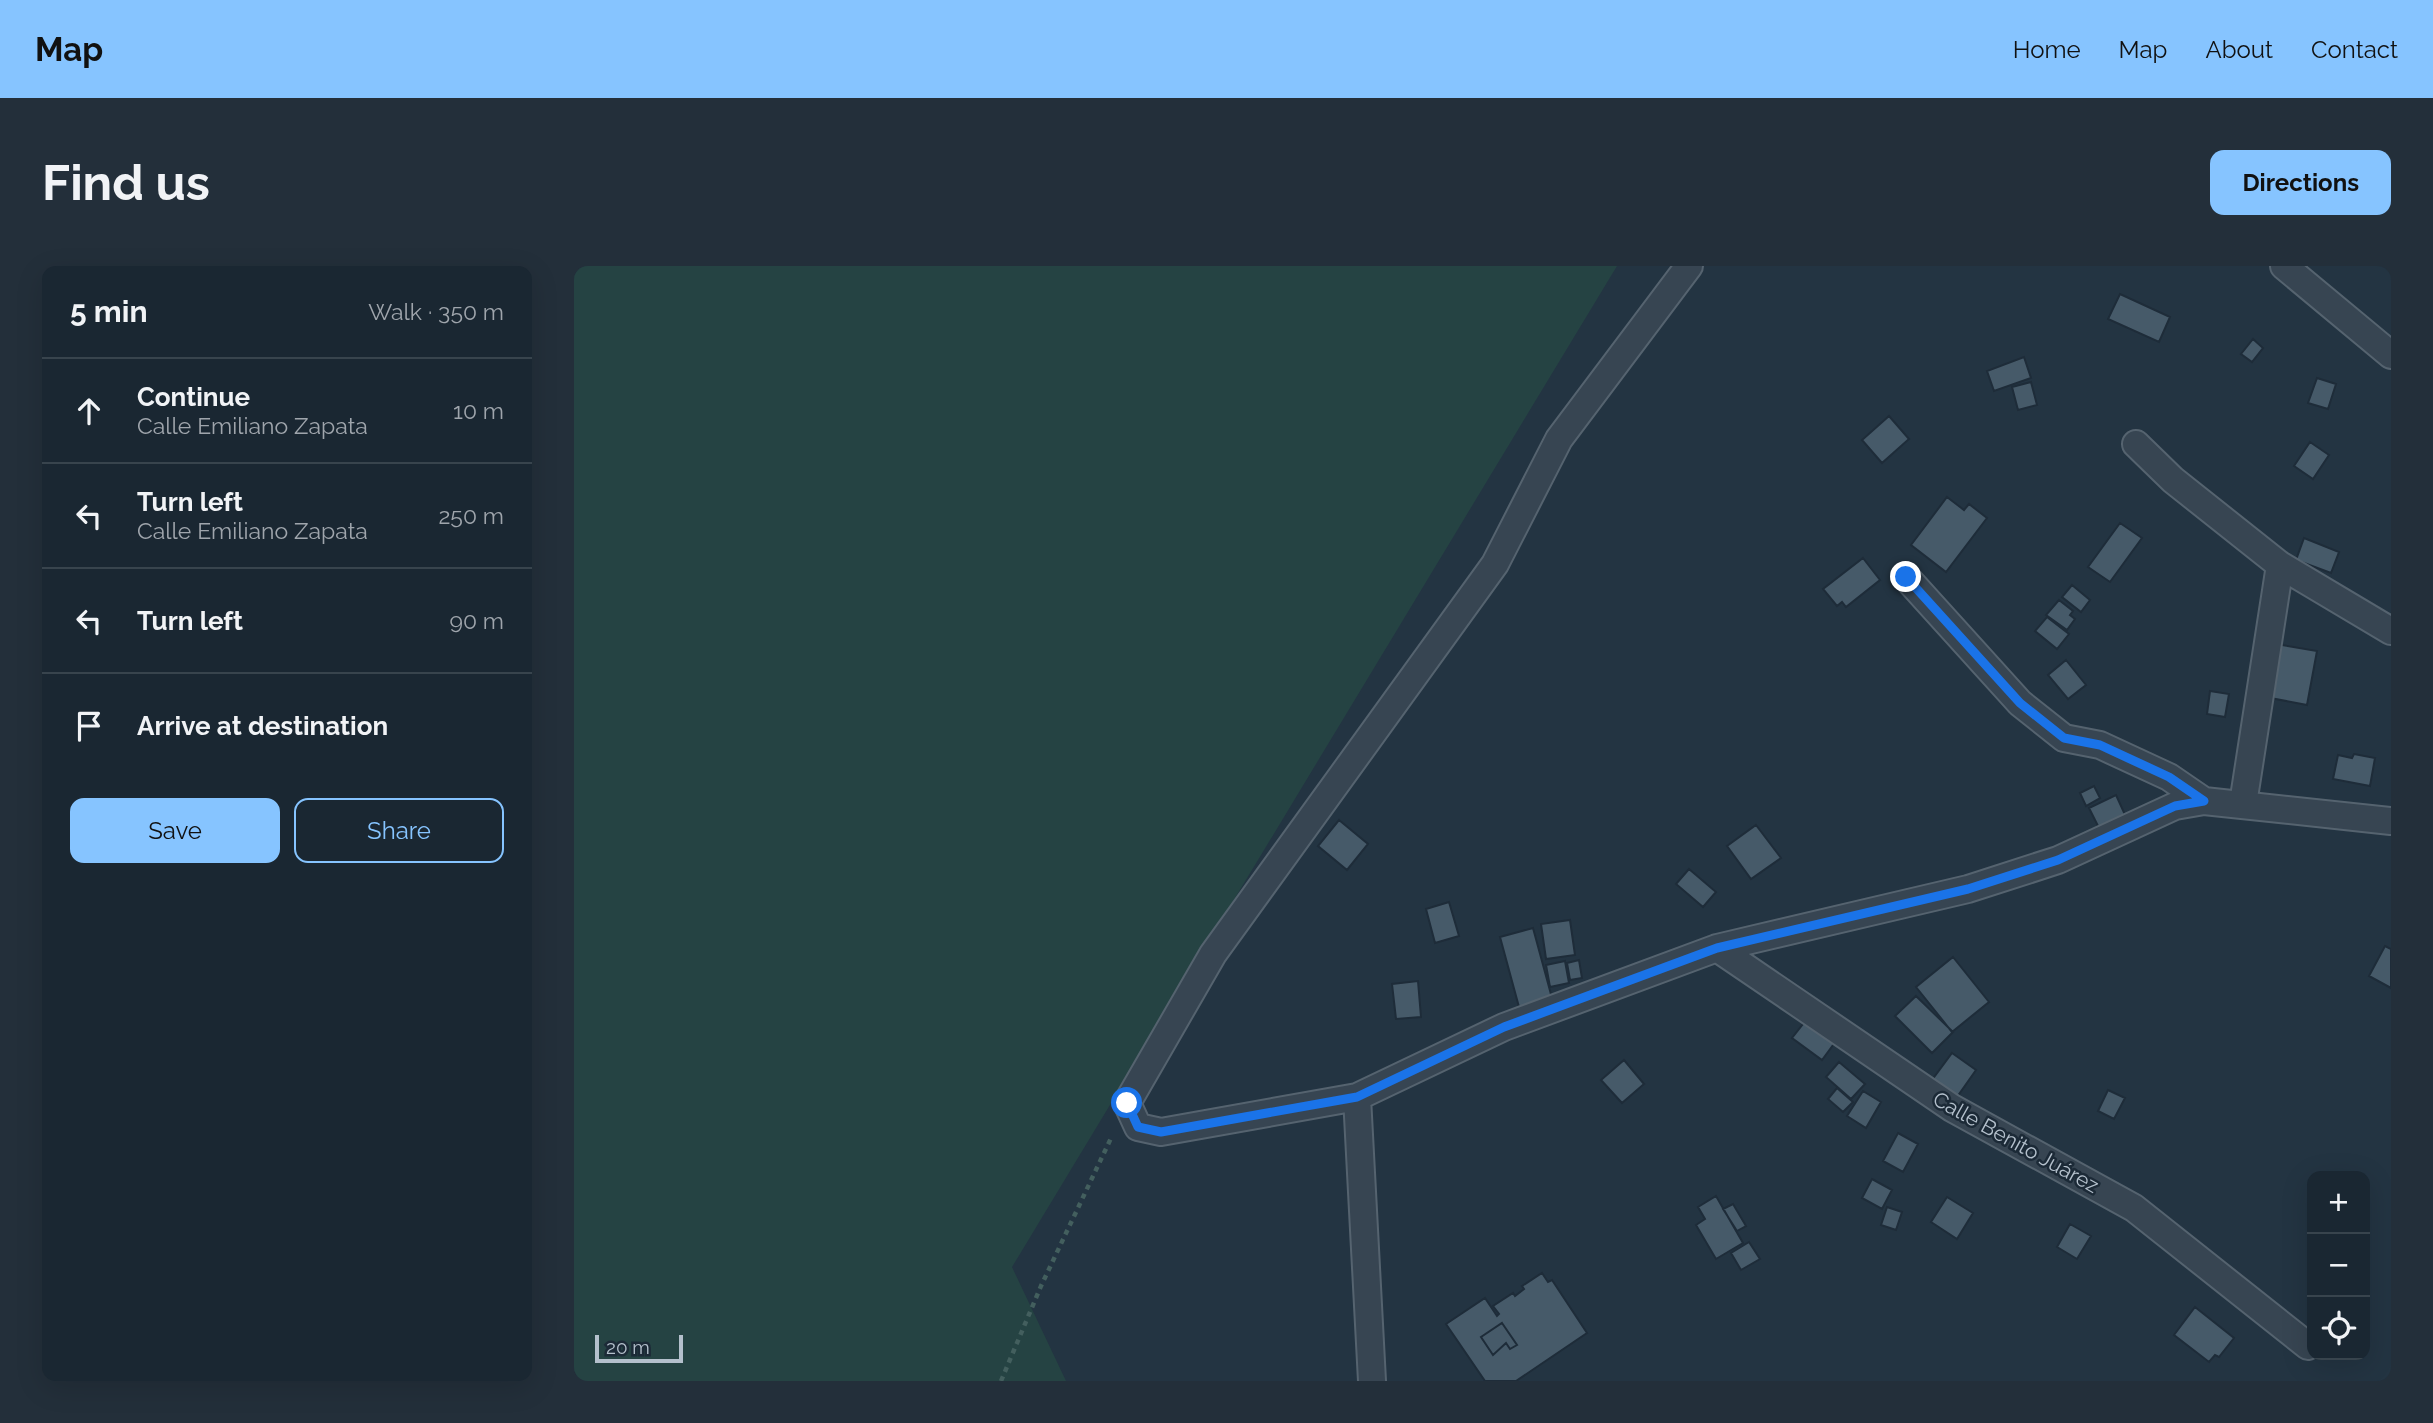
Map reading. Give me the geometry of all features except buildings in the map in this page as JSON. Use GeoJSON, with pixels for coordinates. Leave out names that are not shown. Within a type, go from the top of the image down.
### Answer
{"type":"FeatureCollection","features":[{"type":"Feature","properties":{"kind":"street"},"geometry":{"type":"LineString","coordinates":[[1689,266],[1559,439],[1495,564],[1213,954],[1127,1103],[1138,1127],[1161,1132],[1357,1097],[1504,1027],[1717,948],[1968,889],[2058,860],[2175,806],[2204,801],[2391,821]]}},
{"type":"Feature","properties":{"kind":"street"},"geometry":{"type":"LineString","coordinates":[[2284,266],[2391,355]]}},
{"type":"Feature","properties":{"kind":"street"},"geometry":{"type":"LineString","coordinates":[[2136,444],[2173,480],[2280,565],[2391,631]]}},
{"type":"Feature","properties":{"kind":"street"},"geometry":{"type":"LineString","coordinates":[[2243,804],[2280,565]]}},
{"type":"Feature","properties":{"kind":"street"},"geometry":{"type":"LineString","coordinates":[[1906,577],[2020,703],[2064,738],[2100,745],[2169,777],[2204,801]]}},
{"type":"Feature","properties":{"kind":"street","name":"Calle Benito Juárez"},"geometry":{"type":"LineString","coordinates":[[1717,948],[1952,1108],[2134,1208],[2307,1345]]}},
{"type":"Feature","properties":{"kind":"street"},"geometry":{"type":"LineString","coordinates":[[1357,1097],[1371,1381]]}},
{"type":"Feature","properties":{"kind":"path"},"geometry":{"type":"LineString","coordinates":[[1001,1381],[1041,1286],[1127,1103]]}},
{"type":"Feature","properties":{"kind":"green space"},"geometry":{"type":"Polygon","coordinates":[[[574,266],[1617,266],[1012,1267],[1066,1381],[574,1381],[574,266]]]}},
{"type":"Feature","properties":{"kind":"route"},"geometry":{"type":"LineString","coordinates":[[1127,1103],[1138,1127],[1161,1132],[1357,1097],[1504,1027],[1717,948],[1968,889],[2058,860],[2175,806],[2204,801],[2169,777],[2100,745],[2064,738],[2020,703],[1906,577]]}}]}
